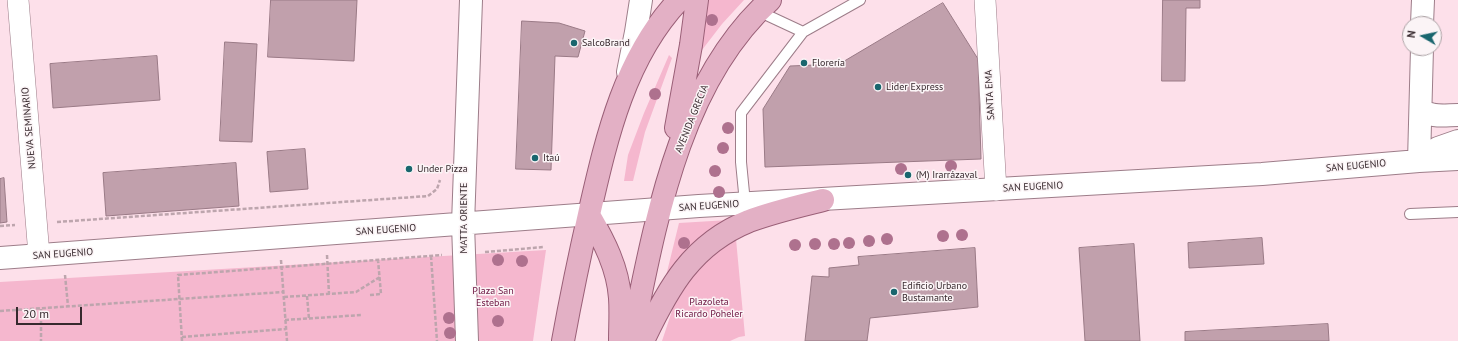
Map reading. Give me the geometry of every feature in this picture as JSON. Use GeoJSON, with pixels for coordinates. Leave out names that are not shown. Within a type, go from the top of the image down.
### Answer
{"type":"FeatureCollection","features":[{"type":"Feature","properties":{"kind":"main road","name":"MATTA ORIENTE"},"geometry":{"type":"LineString","coordinates":[[467,341],[463,224],[471,0]]}},
{"type":"Feature","properties":{"kind":"main road"},"geometry":{"type":"LineString","coordinates":[[563,341],[589,215],[601,166],[623,92],[636,32],[641,0]]}},
{"type":"Feature","properties":{"kind":"main road"},"geometry":{"type":"LineString","coordinates":[[623,92],[633,68],[644,48],[658,26],[679,0]]}},
{"type":"Feature","properties":{"kind":"main road"},"geometry":{"type":"LineString","coordinates":[[667,183],[691,45],[697,0]]}},
{"type":"Feature","properties":{"kind":"main road"},"geometry":{"type":"LineString","coordinates":[[1422,0],[1422,16]]}},
{"type":"Feature","properties":{"kind":"main road","name":"AVENIDA GRECIA"},"geometry":{"type":"LineString","coordinates":[[631,341],[667,183],[697,103],[710,76],[747,22],[764,6]]}},
{"type":"Feature","properties":{"kind":"main road"},"geometry":{"type":"LineString","coordinates":[[1419,161],[1422,56]]}},
{"type":"Feature","properties":{"kind":"main road"},"geometry":{"type":"LineString","coordinates":[[1421,109],[1426,113],[1434,115],[1458,115]]}},
{"type":"Feature","properties":{"kind":"main road","name":"SAN EUGENIO"},"geometry":{"type":"LineString","coordinates":[[1419,161],[1438,148],[1458,141]]}},
{"type":"Feature","properties":{"kind":"main road","name":"SAN EUGENIO"},"geometry":{"type":"LineString","coordinates":[[0,258],[745,203],[823,200],[1262,174],[1458,159]]}},
{"type":"Feature","properties":{"kind":"main road"},"geometry":{"type":"LineString","coordinates":[[643,341],[660,306],[681,272],[692,259],[716,239],[749,221],[823,200]]}},
{"type":"Feature","properties":{"kind":"main road"},"geometry":{"type":"LineString","coordinates":[[589,215],[611,257],[617,277],[620,298],[620,341]]}},
{"type":"Feature","properties":{"kind":"street","name":"NUEVA SEMINARIO"},"geometry":{"type":"LineString","coordinates":[[18,0],[39,255]]}},
{"type":"Feature","properties":{"kind":"street","name":"SANTA EMA"},"geometry":{"type":"LineString","coordinates":[[985,0],[996,190]]}},
{"type":"Feature","properties":{"kind":"lane"},"geometry":{"type":"LineString","coordinates":[[745,203],[741,113],[803,32],[860,0]]}},
{"type":"Feature","properties":{"kind":"lane"},"geometry":{"type":"LineString","coordinates":[[764,6],[803,32]]}},
{"type":"Feature","properties":{"kind":"lane"},"geometry":{"type":"LineString","coordinates":[[1410,214],[1458,212]]}},
{"type":"Feature","properties":{"kind":"path"},"geometry":{"type":"LineString","coordinates":[[55,222],[428,196],[437,189],[440,180]]}},
{"type":"Feature","properties":{"kind":"path"},"geometry":{"type":"LineString","coordinates":[[0,226],[19,225]]}},
{"type":"Feature","properties":{"kind":"path"},"geometry":{"type":"LineString","coordinates":[[326,234],[329,294]]}},
{"type":"Feature","properties":{"kind":"path"},"geometry":{"type":"LineString","coordinates":[[280,237],[287,341]]}},
{"type":"Feature","properties":{"kind":"path"},"geometry":{"type":"LineString","coordinates":[[484,252],[544,247]]}},
{"type":"Feature","properties":{"kind":"path"},"geometry":{"type":"LineString","coordinates":[[286,329],[182,339],[178,275],[447,255]]}},
{"type":"Feature","properties":{"kind":"path"},"geometry":{"type":"LineString","coordinates":[[431,256],[437,341]]}},
{"type":"Feature","properties":{"kind":"path"},"geometry":{"type":"LineString","coordinates":[[370,295],[381,294],[378,260]]}},
{"type":"Feature","properties":{"kind":"path"},"geometry":{"type":"LineString","coordinates":[[65,271],[68,306]]}},
{"type":"Feature","properties":{"kind":"path"},"geometry":{"type":"LineString","coordinates":[[284,297],[356,292],[380,277]]}},
{"type":"Feature","properties":{"kind":"path"},"geometry":{"type":"LineString","coordinates":[[0,311],[283,292]]}},
{"type":"Feature","properties":{"kind":"path"},"geometry":{"type":"LineString","coordinates":[[307,296],[309,319]]}},
{"type":"Feature","properties":{"kind":"path"},"geometry":{"type":"LineString","coordinates":[[41,309],[42,341]]}},
{"type":"Feature","properties":{"kind":"path"},"geometry":{"type":"LineString","coordinates":[[285,320],[362,315]]}},
{"type":"Feature","properties":{"kind":"green space"},"geometry":{"type":"Polygon","coordinates":[[[708,0],[744,0],[722,24],[702,50],[702,20],[708,0]]]}},
{"type":"Feature","properties":{"kind":"green space"},"geometry":{"type":"Polygon","coordinates":[[[669,55],[672,58],[645,132],[633,181],[624,181],[628,155],[669,55]]]}},
{"type":"Feature","properties":{"kind":"green space"},"geometry":{"type":"Polygon","coordinates":[[[729,220],[666,276],[679,223],[729,220]]]}},
{"type":"Feature","properties":{"kind":"green space","name":"Plazoleta Ricardo Poheler"},"geometry":{"type":"Polygon","coordinates":[[[736,239],[745,336],[730,341],[662,341],[675,302],[687,281],[718,249],[736,239]]]}},
{"type":"Feature","properties":{"kind":"green space","name":"Plaza San Esteban"},"geometry":{"type":"Polygon","coordinates":[[[546,250],[533,341],[0,341],[0,282],[546,250]]]}},
{"type":"Feature","properties":{"kind":"building"},"geometry":{"type":"Polygon","coordinates":[[[271,0],[357,0],[354,61],[268,57],[271,0]]]}},
{"type":"Feature","properties":{"kind":"building"},"geometry":{"type":"Polygon","coordinates":[[[1163,0],[1200,0],[1200,8],[1186,8],[1185,81],[1162,81],[1163,0]]]}},
{"type":"Feature","properties":{"kind":"building","name":"Lider Express"},"geometry":{"type":"Polygon","coordinates":[[[943,3],[978,59],[981,159],[765,167],[763,109],[790,66],[839,64],[943,3]]]}},
{"type":"Feature","properties":{"kind":"building"},"geometry":{"type":"Polygon","coordinates":[[[522,21],[559,23],[585,31],[578,57],[555,56],[551,170],[516,169],[522,21]]]}},
{"type":"Feature","properties":{"kind":"building"},"geometry":{"type":"Polygon","coordinates":[[[225,42],[257,44],[252,142],[220,141],[225,42]]]}},
{"type":"Feature","properties":{"kind":"building"},"geometry":{"type":"Polygon","coordinates":[[[157,56],[160,100],[53,108],[50,64],[157,56]]]}},
{"type":"Feature","properties":{"kind":"building"},"geometry":{"type":"Polygon","coordinates":[[[305,149],[308,189],[270,192],[267,152],[305,149]]]}},
{"type":"Feature","properties":{"kind":"building"},"geometry":{"type":"Polygon","coordinates":[[[236,163],[239,206],[106,216],[103,173],[236,163]]]}},
{"type":"Feature","properties":{"kind":"building"},"geometry":{"type":"Polygon","coordinates":[[[4,178],[7,222],[0,223],[0,179],[4,178]]]}},
{"type":"Feature","properties":{"kind":"building"},"geometry":{"type":"Polygon","coordinates":[[[1262,238],[1264,264],[1189,268],[1188,243],[1262,238]]]}},
{"type":"Feature","properties":{"kind":"building"},"geometry":{"type":"Polygon","coordinates":[[[1134,244],[1140,341],[1085,341],[1079,248],[1134,244]]]}},
{"type":"Feature","properties":{"kind":"building","name":"Edificio Urbano Bustamante"},"geometry":{"type":"Polygon","coordinates":[[[975,248],[978,307],[870,318],[867,341],[805,341],[812,276],[829,277],[829,268],[859,265],[858,257],[975,248]]]}},
{"type":"Feature","properties":{"kind":"building"},"geometry":{"type":"Polygon","coordinates":[[[1328,324],[1329,341],[1185,341],[1185,332],[1328,324]]]}},
{"type":"Feature","properties":{"kind":"place","name":"SalcoBrand"},"geometry":{"type":"Point","coordinates":[574,43]}},
{"type":"Feature","properties":{"kind":"place","name":"Florería"},"geometry":{"type":"Point","coordinates":[804,63]}},
{"type":"Feature","properties":{"kind":"place","name":"Lider Express"},"geometry":{"type":"Point","coordinates":[878,87]}},
{"type":"Feature","properties":{"kind":"place","name":"Itaú"},"geometry":{"type":"Point","coordinates":[535,158]}},
{"type":"Feature","properties":{"kind":"place","name":"Under Pizza"},"geometry":{"type":"Point","coordinates":[409,169]}},
{"type":"Feature","properties":{"kind":"place","name":"(M) Irarrázaval"},"geometry":{"type":"Point","coordinates":[908,175]}},
{"type":"Feature","properties":{"kind":"place","name":"Edificio Urbano Bustamante"},"geometry":{"type":"Point","coordinates":[894,292]}}]}
